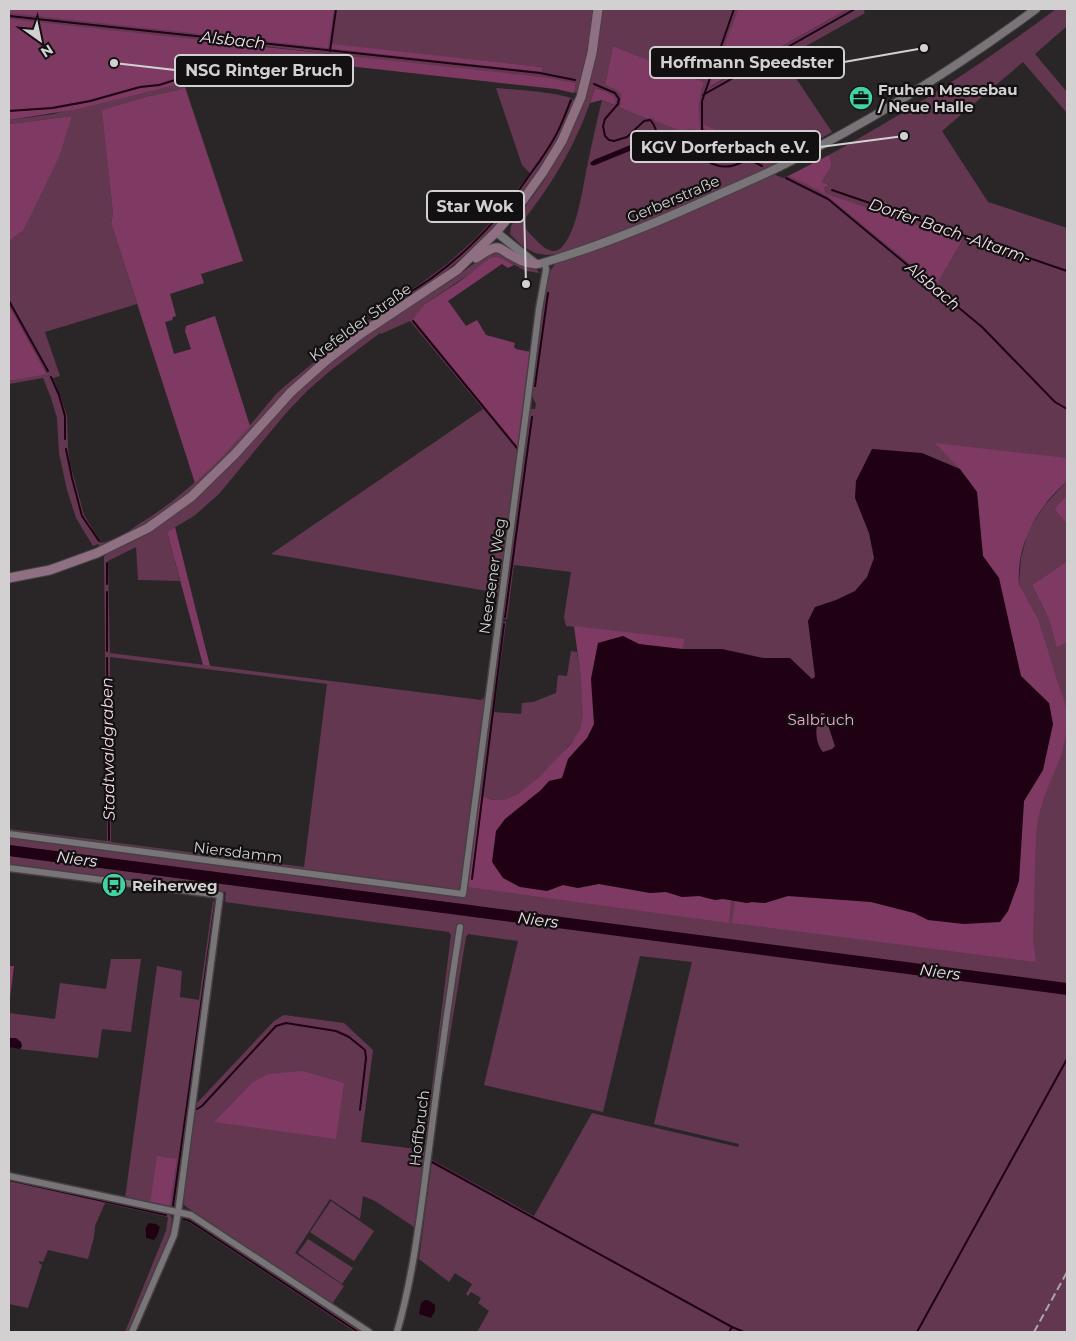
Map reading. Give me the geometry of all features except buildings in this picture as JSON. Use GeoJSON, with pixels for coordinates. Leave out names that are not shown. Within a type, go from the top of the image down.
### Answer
{"type":"FeatureCollection","features":[{"type":"Feature","properties":{"kind":"main road","name":"Krefelder Straße"},"geometry":{"type":"LineString","coordinates":[[9,578],[50,570],[97,553],[148,528],[191,497],[235,454],[292,392],[328,359],[362,333],[457,270],[496,232],[523,200],[562,141],[581,97],[592,53],[598,9]]}},
{"type":"Feature","properties":{"kind":"main road"},"geometry":{"type":"LineString","coordinates":[[457,270],[490,248],[495,247],[502,248],[521,261],[541,263]]}},
{"type":"Feature","properties":{"kind":"street","name":"Gerberstraße"},"geometry":{"type":"LineString","coordinates":[[541,263],[571,254],[659,221],[784,165],[907,96],[996,38],[1036,9]]}},
{"type":"Feature","properties":{"kind":"street"},"geometry":{"type":"LineString","coordinates":[[496,232],[541,263]]}},
{"type":"Feature","properties":{"kind":"street","name":"Neersener Weg"},"geometry":{"type":"LineString","coordinates":[[463,894],[528,406],[539,309],[546,270],[541,263]]}},
{"type":"Feature","properties":{"kind":"street","name":"Niersdamm"},"geometry":{"type":"LineString","coordinates":[[9,834],[463,894]]}},
{"type":"Feature","properties":{"kind":"street"},"geometry":{"type":"LineString","coordinates":[[9,868],[220,895],[174,1235],[132,1332]]}},
{"type":"Feature","properties":{"kind":"street","name":"Hoffbruch"},"geometry":{"type":"LineString","coordinates":[[397,1332],[405,1306],[415,1258],[438,1076],[460,927]]}},
{"type":"Feature","properties":{"kind":"street"},"geometry":{"type":"LineString","coordinates":[[9,1176],[191,1215],[369,1332]]}},
{"type":"Feature","properties":{"kind":"green space"},"geometry":{"type":"Polygon","coordinates":[[[9,9],[596,9],[583,72],[577,92],[574,93],[576,83],[245,44],[240,54],[232,58],[241,60],[217,74],[177,90],[145,97],[103,110],[113,214],[111,223],[137,304],[45,332],[60,376],[53,378],[67,416],[70,463],[84,515],[101,543],[126,533],[178,497],[230,448],[285,386],[351,332],[391,306],[398,298],[447,264],[475,239],[501,211],[530,173],[522,165],[496,88],[548,93],[575,100],[559,136],[534,177],[505,215],[473,248],[431,284],[365,325],[331,351],[295,383],[228,456],[186,497],[139,531],[102,549],[98,544],[93,546],[76,518],[67,490],[59,453],[57,418],[43,378],[9,384],[9,381],[47,373],[9,305],[9,241],[23,231],[72,116],[9,124],[9,120],[54,114],[101,99],[53,109],[9,111],[9,9]],[[332,45],[332,49],[541,72],[542,67],[332,45]]]}},
{"type":"Feature","properties":{"kind":"green space"},"geometry":{"type":"Polygon","coordinates":[[[602,9],[738,9],[710,87],[848,9],[863,9],[865,13],[783,59],[832,132],[766,170],[681,208],[558,254],[546,255],[535,253],[522,246],[510,234],[511,226],[543,182],[565,142],[589,77],[602,9]],[[613,46],[605,85],[621,94],[619,107],[693,129],[702,137],[699,122],[699,95],[704,82],[613,46]],[[595,88],[574,141],[556,174],[523,221],[531,235],[552,251],[561,248],[571,233],[580,202],[602,100],[613,105],[615,99],[609,93],[595,88]],[[704,125],[706,141],[742,159],[748,157],[766,165],[777,160],[704,125]],[[645,140],[594,160],[591,164],[593,166],[648,142],[645,140]]]}},
{"type":"Feature","properties":{"kind":"green space","name":"Salbruch"},"geometry":{"type":"Polygon","coordinates":[[[1056,9],[1067,9],[1067,26],[1035,54],[1067,92],[1067,113],[1023,62],[942,131],[988,202],[1067,228],[1067,478],[1053,493],[1026,531],[1019,557],[1018,584],[1044,642],[1039,620],[1019,584],[1021,558],[1028,531],[1044,506],[1067,481],[1067,497],[1054,509],[1067,524],[1067,561],[1032,585],[1048,617],[1054,636],[1067,628],[1067,1332],[477,1332],[489,1311],[478,1303],[481,1298],[471,1292],[468,1296],[466,1294],[472,1284],[455,1273],[449,1282],[419,1259],[432,1160],[534,1216],[592,1113],[738,1147],[739,1144],[654,1124],[692,962],[640,956],[603,1112],[484,1085],[518,941],[468,934],[444,1072],[442,1069],[457,933],[414,1227],[375,1201],[363,1196],[360,1219],[330,1199],[295,1253],[344,1286],[332,1304],[185,1206],[182,1201],[197,1103],[274,1021],[284,1015],[344,1023],[373,1050],[361,1142],[424,1150],[451,935],[449,932],[225,902],[226,892],[9,864],[9,856],[783,957],[470,905],[9,845],[9,829],[107,841],[104,557],[107,553],[155,529],[196,497],[284,405],[325,366],[373,329],[453,279],[483,257],[495,253],[503,254],[540,273],[526,271],[503,259],[471,273],[425,304],[518,446],[531,352],[500,624],[506,622],[494,712],[521,714],[522,703],[533,702],[556,693],[558,675],[567,676],[571,651],[577,652],[583,689],[577,627],[566,626],[564,617],[571,572],[514,565],[507,619],[503,618],[502,613],[528,413],[531,409],[535,409],[536,404],[531,394],[541,309],[549,273],[555,264],[681,215],[773,174],[783,178],[788,176],[826,193],[824,188],[829,185],[822,182],[832,165],[829,155],[917,104],[973,68],[1056,9]],[[410,321],[380,333],[308,390],[286,413],[219,494],[194,516],[167,532],[180,581],[138,580],[136,547],[108,561],[110,653],[481,700],[485,697],[499,593],[271,554],[483,409],[410,321]],[[110,657],[111,842],[304,867],[327,684],[110,657]],[[583,692],[583,712],[580,729],[576,737],[558,758],[524,790],[514,796],[503,801],[483,797],[502,803],[519,797],[539,778],[573,743],[582,728],[585,714],[583,692]]]}},
{"type":"Feature","properties":{"kind":"green space"},"geometry":{"type":"Polygon","coordinates":[[[213,900],[216,907],[174,1209],[170,1208],[177,1159],[150,1204],[125,1198],[157,966],[182,971],[180,997],[199,1000],[213,900]]]}},
{"type":"Feature","properties":{"kind":"green space"},"geometry":{"type":"Polygon","coordinates":[[[111,959],[141,959],[131,1032],[102,1029],[98,1058],[20,1049],[22,1046],[9,1038],[9,1013],[55,1019],[60,983],[106,989],[111,959]]]}},
{"type":"Feature","properties":{"kind":"green space"},"geometry":{"type":"Polygon","coordinates":[[[9,1178],[169,1214],[172,1218],[170,1233],[129,1332],[125,1332],[166,1231],[168,1217],[105,1203],[95,1226],[88,1259],[48,1250],[43,1262],[39,1261],[42,1265],[28,1308],[9,1304],[9,1178]]]}},
{"type":"Feature","properties":{"kind":"green space"},"geometry":{"type":"Polygon","coordinates":[[[331,1201],[374,1231],[354,1261],[310,1232],[331,1201]]]}},
{"type":"Feature","properties":{"kind":"green space"},"geometry":{"type":"Polygon","coordinates":[[[185,1218],[191,1219],[362,1332],[355,1332],[185,1221],[185,1218]]]}},
{"type":"Feature","properties":{"kind":"green space"},"geometry":{"type":"Polygon","coordinates":[[[308,1239],[353,1268],[342,1284],[298,1253],[308,1239]]]}},
{"type":"Feature","properties":{"kind":"shaded area"},"geometry":{"type":"Polygon","coordinates":[[[9,9],[334,9],[328,48],[9,13],[9,9]]]}},
{"type":"Feature","properties":{"kind":"shaded area"},"geometry":{"type":"Polygon","coordinates":[[[738,9],[848,9],[709,87],[738,9]]]}},
{"type":"Feature","properties":{"kind":"shaded area"},"geometry":{"type":"Polygon","coordinates":[[[9,19],[541,77],[576,83],[574,93],[556,89],[241,54],[230,58],[228,63],[212,72],[183,83],[78,109],[9,120],[9,111],[53,109],[90,102],[140,88],[160,86],[223,61],[175,80],[140,86],[90,100],[53,107],[9,110],[9,19]]]}},
{"type":"Feature","properties":{"kind":"shaded area"},"geometry":{"type":"Polygon","coordinates":[[[332,44],[542,67],[542,72],[332,49],[332,44]]]}},
{"type":"Feature","properties":{"kind":"shaded area"},"geometry":{"type":"Polygon","coordinates":[[[613,46],[704,82],[699,109],[701,139],[695,130],[682,131],[655,121],[653,118],[646,118],[619,107],[621,94],[605,85],[613,46]]]}},
{"type":"Feature","properties":{"kind":"shaded area"},"geometry":{"type":"Polygon","coordinates":[[[185,87],[243,261],[201,274],[204,283],[170,294],[176,316],[172,320],[165,322],[174,354],[191,349],[185,331],[186,326],[215,316],[250,426],[195,483],[111,223],[113,214],[102,110],[185,87]]]}},
{"type":"Feature","properties":{"kind":"shaded area"},"geometry":{"type":"Polygon","coordinates":[[[595,88],[614,96],[616,101],[614,105],[602,100],[590,103],[595,88]]]}},
{"type":"Feature","properties":{"kind":"shaded area"},"geometry":{"type":"Polygon","coordinates":[[[72,116],[59,157],[23,231],[9,241],[9,124],[72,116]]]}},
{"type":"Feature","properties":{"kind":"shaded area"},"geometry":{"type":"Polygon","coordinates":[[[703,124],[778,160],[766,165],[748,157],[743,159],[706,141],[703,124]]]}},
{"type":"Feature","properties":{"kind":"shaded area"},"geometry":{"type":"Polygon","coordinates":[[[829,155],[832,165],[822,182],[829,185],[824,188],[826,194],[962,240],[936,285],[830,198],[818,190],[788,176],[829,155]]]}},
{"type":"Feature","properties":{"kind":"shaded area"},"geometry":{"type":"Polygon","coordinates":[[[496,257],[514,265],[508,268],[502,264],[448,301],[466,326],[477,320],[486,335],[515,343],[514,347],[516,349],[531,352],[518,447],[413,319],[425,304],[459,282],[489,259],[496,257]]]}},
{"type":"Feature","properties":{"kind":"shaded area"},"geometry":{"type":"Polygon","coordinates":[[[9,305],[47,374],[9,381],[9,305]]]}},
{"type":"Feature","properties":{"kind":"shaded area"},"geometry":{"type":"Polygon","coordinates":[[[935,443],[1067,458],[1067,481],[1046,503],[1032,524],[1021,553],[1019,574],[1019,584],[1039,620],[1067,714],[1066,735],[1061,756],[1044,797],[1036,834],[1033,939],[1036,962],[732,923],[735,901],[765,903],[788,896],[871,902],[914,913],[928,920],[1000,922],[1008,911],[1019,881],[1024,801],[1043,770],[1053,724],[1049,703],[1021,676],[999,578],[983,556],[977,492],[960,469],[935,443]]]}},
{"type":"Feature","properties":{"kind":"shaded area"},"geometry":{"type":"Polygon","coordinates":[[[1067,497],[1067,524],[1054,509],[1067,497]]]}},
{"type":"Feature","properties":{"kind":"shaded area"},"geometry":{"type":"Polygon","coordinates":[[[175,527],[210,666],[203,665],[167,532],[175,527]]]}},
{"type":"Feature","properties":{"kind":"shaded area"},"geometry":{"type":"Polygon","coordinates":[[[1067,561],[1067,642],[1057,647],[1048,617],[1032,585],[1067,561]]]}},
{"type":"Feature","properties":{"kind":"shaded area"},"geometry":{"type":"Polygon","coordinates":[[[574,626],[685,639],[682,649],[639,644],[623,636],[598,643],[591,679],[594,724],[587,738],[568,759],[562,778],[549,781],[541,790],[547,891],[563,885],[578,888],[599,884],[650,893],[666,892],[682,897],[699,896],[731,900],[729,923],[468,887],[480,796],[493,800],[505,800],[518,794],[538,778],[570,745],[580,729],[583,715],[581,679],[574,626]]]}},
{"type":"Feature","properties":{"kind":"shaded area"},"geometry":{"type":"Polygon","coordinates":[[[9,966],[14,966],[9,1006],[9,966]]]}},
{"type":"Feature","properties":{"kind":"shaded area"},"geometry":{"type":"Polygon","coordinates":[[[302,1071],[344,1083],[336,1139],[214,1122],[253,1082],[268,1074],[302,1071]]]}},
{"type":"Feature","properties":{"kind":"shaded area"},"geometry":{"type":"Polygon","coordinates":[[[157,1156],[177,1159],[170,1208],[150,1204],[157,1156]]]}},
{"type":"Feature","properties":{"kind":"water"},"geometry":{"type":"Polygon","coordinates":[[[645,139],[647,144],[595,165],[590,163],[594,160],[645,139]]]}},
{"type":"Feature","properties":{"kind":"water"},"geometry":{"type":"Polygon","coordinates":[[[872,449],[922,453],[960,469],[977,492],[983,556],[999,578],[1021,676],[1049,703],[1053,724],[1043,770],[1024,801],[1019,881],[1008,911],[1000,922],[964,924],[928,920],[914,913],[871,902],[788,896],[765,903],[747,903],[723,899],[715,900],[699,896],[682,897],[666,892],[650,893],[599,884],[578,888],[563,885],[547,891],[520,887],[503,878],[492,862],[496,831],[505,819],[541,790],[549,781],[562,778],[568,759],[587,738],[594,724],[591,679],[598,643],[623,636],[639,644],[682,649],[722,649],[763,658],[790,658],[812,679],[815,677],[808,621],[815,607],[855,591],[867,577],[874,558],[869,533],[855,498],[856,481],[872,449]],[[821,713],[819,718],[816,733],[818,743],[823,752],[835,746],[824,713],[821,713]]]}},
{"type":"Feature","properties":{"kind":"water","name":"Niers"},"geometry":{"type":"Polygon","coordinates":[[[9,845],[1067,983],[1067,995],[9,856],[9,845]]]}},
{"type":"Feature","properties":{"kind":"water"},"geometry":{"type":"Polygon","coordinates":[[[9,1038],[16,1038],[21,1042],[22,1046],[20,1049],[9,1047],[9,1038]]]}},
{"type":"Feature","properties":{"kind":"water"},"geometry":{"type":"Polygon","coordinates":[[[149,1223],[160,1227],[154,1240],[146,1238],[146,1229],[149,1223]]]}},
{"type":"Feature","properties":{"kind":"water"},"geometry":{"type":"Polygon","coordinates":[[[425,1300],[435,1305],[435,1311],[431,1318],[419,1314],[421,1303],[425,1300]]]}},
{"type":"Feature","properties":{"kind":"waterway"},"geometry":{"type":"LineString","coordinates":[[330,51],[336,9]]}},
{"type":"Feature","properties":{"kind":"waterway"},"geometry":{"type":"LineString","coordinates":[[703,143],[702,101],[734,9]]}},
{"type":"Feature","properties":{"kind":"waterway"},"geometry":{"type":"LineString","coordinates":[[703,95],[855,9]]}},
{"type":"Feature","properties":{"kind":"waterway","name":"Alsbach"},"geometry":{"type":"LineString","coordinates":[[9,16],[540,73],[575,80]]}},
{"type":"Feature","properties":{"kind":"waterway"},"geometry":{"type":"LineString","coordinates":[[9,111],[52,108],[90,101],[140,87],[159,85],[222,61]]}},
{"type":"Feature","properties":{"kind":"waterway","name":"Alsbach"},"geometry":{"type":"LineString","coordinates":[[594,84],[615,93],[619,99],[618,104],[605,119],[603,126],[605,136],[609,140],[614,141],[627,137],[644,121],[650,120],[662,143],[688,131],[695,133],[703,143],[704,157],[710,163],[728,166],[736,165],[748,159],[762,166]]}},
{"type":"Feature","properties":{"kind":"waterway"},"geometry":{"type":"LineString","coordinates":[[400,298],[456,259],[504,210],[550,145],[571,100]]}},
{"type":"Feature","properties":{"kind":"waterway","name":"Alsbach"},"geometry":{"type":"LineString","coordinates":[[786,178],[828,199],[982,327],[1055,402],[1067,409]]}},
{"type":"Feature","properties":{"kind":"waterway","name":"Dorfer Bach -Altarm-"},"geometry":{"type":"LineString","coordinates":[[832,190],[1067,271]]}},
{"type":"Feature","properties":{"kind":"waterway"},"geometry":{"type":"LineString","coordinates":[[535,386],[548,293]]}},
{"type":"Feature","properties":{"kind":"waterway","name":"Stadtwaldgraben"},"geometry":{"type":"LineString","coordinates":[[9,301],[48,371]]}},
{"type":"Feature","properties":{"kind":"waterway"},"geometry":{"type":"LineString","coordinates":[[413,321],[517,448]]}},
{"type":"Feature","properties":{"kind":"waterway","name":"Stadtwaldgraben"},"geometry":{"type":"LineString","coordinates":[[51,377],[65,416],[65,439]]}},
{"type":"Feature","properties":{"kind":"waterway"},"geometry":{"type":"LineString","coordinates":[[505,617],[532,417]]}},
{"type":"Feature","properties":{"kind":"waterway","name":"Stadtwaldgraben"},"geometry":{"type":"LineString","coordinates":[[66,449],[82,516],[99,541]]}},
{"type":"Feature","properties":{"kind":"waterway","name":"Stadtwaldgraben"},"geometry":{"type":"LineString","coordinates":[[107,563],[107,584]]}},
{"type":"Feature","properties":{"kind":"waterway","name":"Stadtwaldgraben"},"geometry":{"type":"LineString","coordinates":[[107,592],[107,651]]}},
{"type":"Feature","properties":{"kind":"waterway"},"geometry":{"type":"LineString","coordinates":[[472,879],[504,624]]}},
{"type":"Feature","properties":{"kind":"waterway","name":"Stadtwaldgraben"},"geometry":{"type":"LineString","coordinates":[[107,658],[109,840]]}},
{"type":"Feature","properties":{"kind":"waterway"},"geometry":{"type":"LineString","coordinates":[[173,1206],[215,904]]}},
{"type":"Feature","properties":{"kind":"waterway"},"geometry":{"type":"LineString","coordinates":[[197,1109],[202,1106],[276,1026],[286,1023],[336,1031],[349,1037],[365,1050],[366,1058],[360,1110]]}},
{"type":"Feature","properties":{"kind":"waterway"},"geometry":{"type":"LineString","coordinates":[[917,1332],[1067,1059]]}},
{"type":"Feature","properties":{"kind":"waterway"},"geometry":{"type":"LineString","coordinates":[[432,1162],[744,1332]]}},
{"type":"Feature","properties":{"kind":"waterway"},"geometry":{"type":"LineString","coordinates":[[9,1180],[166,1215]]}},
{"type":"Feature","properties":{"kind":"waterway"},"geometry":{"type":"LineString","coordinates":[[184,1219],[190,1221],[358,1332]]}},
{"type":"Feature","properties":{"kind":"waterway"},"geometry":{"type":"LineString","coordinates":[[729,1332],[732,1327]]}},
{"type":"Feature","properties":{"kind":"railway"},"geometry":{"type":"LineString","coordinates":[[1034,1332],[1067,1272]]}},
{"type":"Feature","properties":{"kind":"place","name":"Hoffmann Speedster"},"geometry":{"type":"Point","coordinates":[924,48]}},
{"type":"Feature","properties":{"kind":"place","name":"NSG Rintger Bruch"},"geometry":{"type":"Point","coordinates":[114,63]}},
{"type":"Feature","properties":{"kind":"place","name":"Fruhen Messebau / Neue Halle"},"geometry":{"type":"Point","coordinates":[861,98]}},
{"type":"Feature","properties":{"kind":"place","name":"KGV Dorferbach e.V."},"geometry":{"type":"Point","coordinates":[904,136]}},
{"type":"Feature","properties":{"kind":"place","name":"Star Wok"},"geometry":{"type":"Point","coordinates":[526,284]}},
{"type":"Feature","properties":{"kind":"place","name":"Reiherweg"},"geometry":{"type":"Point","coordinates":[114,885]}}]}
